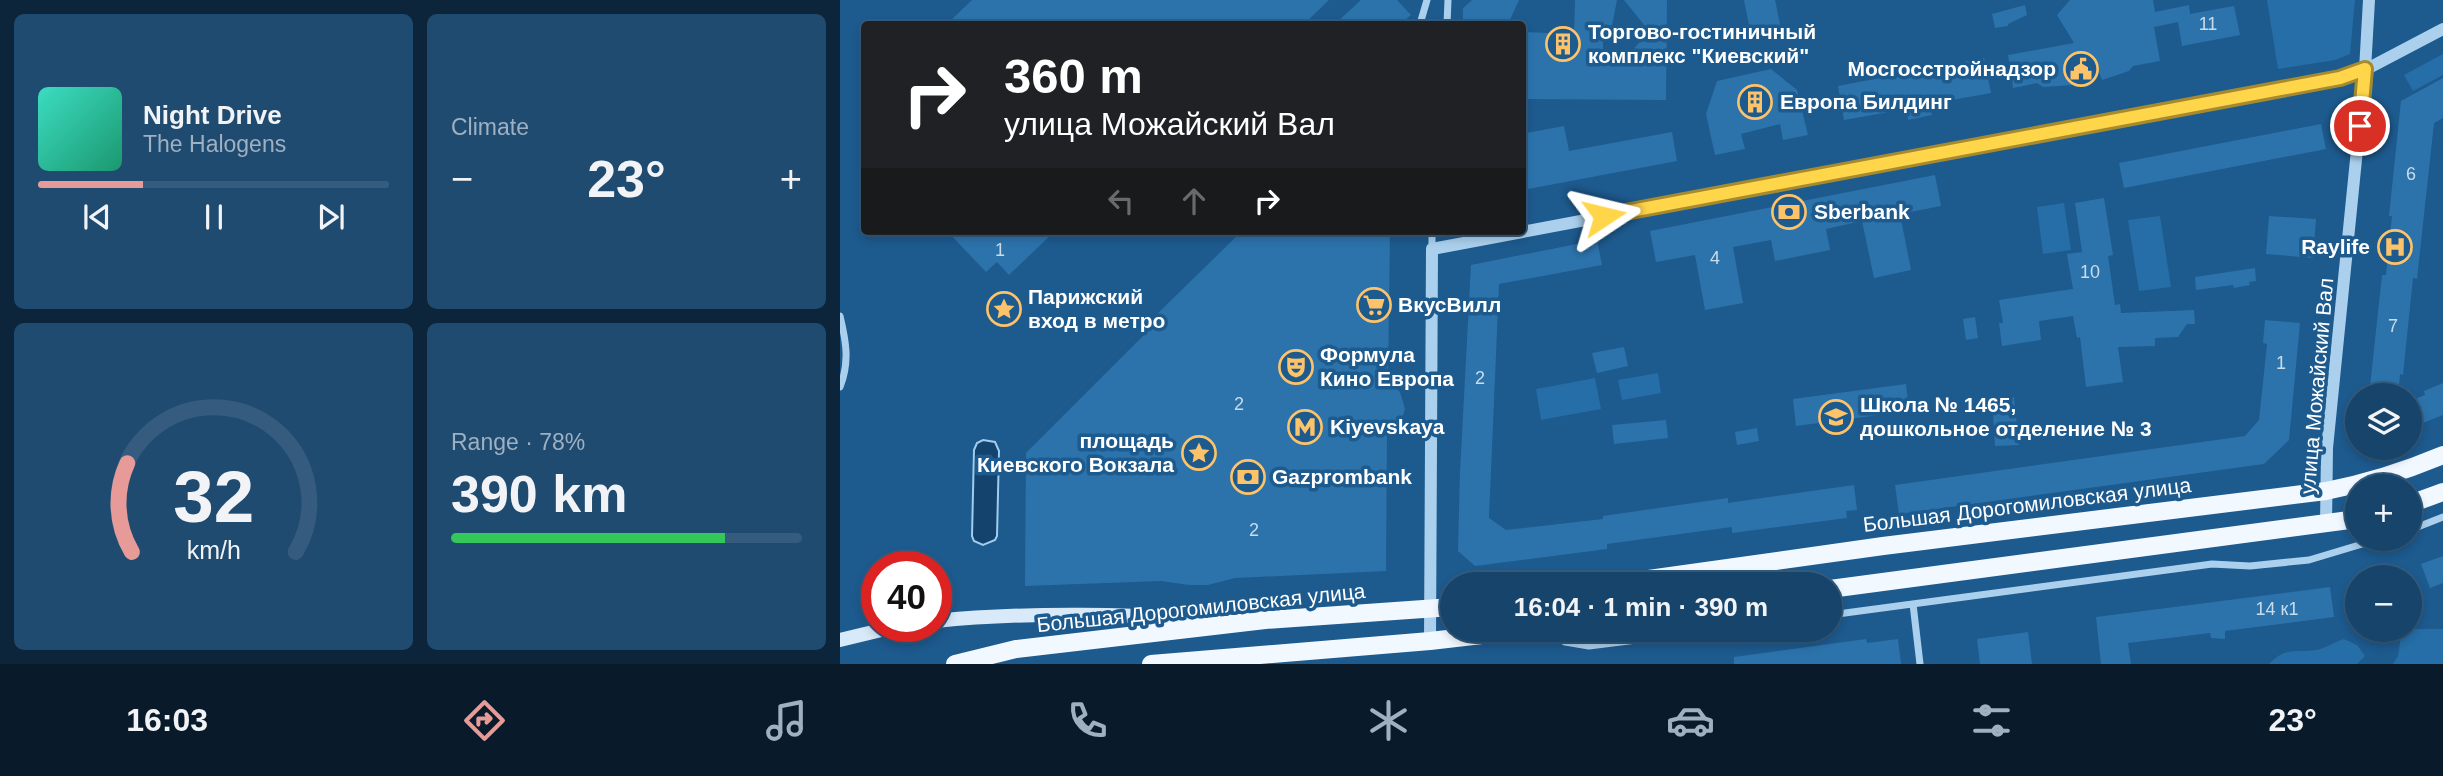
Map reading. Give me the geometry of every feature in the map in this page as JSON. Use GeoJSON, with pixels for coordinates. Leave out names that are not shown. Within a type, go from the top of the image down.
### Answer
{"type":"FeatureCollection","features":[{"type":"Feature","properties":{"kind":"main road","name":"Большая Дорогомиловская улица"},"geometry":{"type":"LineString","coordinates":[[1698,572],[1883,546],[2326,491],[2402,472],[2443,455]]}},
{"type":"Feature","properties":{"kind":"main road"},"geometry":{"type":"LineString","coordinates":[[2422,500],[2443,492]]}},
{"type":"Feature","properties":{"kind":"main road"},"geometry":{"type":"LineString","coordinates":[[1842,587],[2345,521]]}},
{"type":"Feature","properties":{"kind":"main road","name":"Большая Дорогомиловская улица"},"geometry":{"type":"LineString","coordinates":[[955,664],[1016,649],[1265,620],[1440,609]]}},
{"type":"Feature","properties":{"kind":"main road"},"geometry":{"type":"LineString","coordinates":[[952,619],[991,615],[1111,614],[1265,620]]}},
{"type":"Feature","properties":{"kind":"main road"},"geometry":{"type":"LineString","coordinates":[[840,640],[861,635]]}},
{"type":"Feature","properties":{"kind":"main road"},"geometry":{"type":"LineString","coordinates":[[1151,664],[1440,640]]}},
{"type":"Feature","properties":{"kind":"street"},"geometry":{"type":"LineString","coordinates":[[1421,21],[1427,0]]}},
{"type":"Feature","properties":{"kind":"street"},"geometry":{"type":"LineString","coordinates":[[1447,21],[1448,0]]}},
{"type":"Feature","properties":{"kind":"street","name":"улица Можайский Вал"},"geometry":{"type":"LineString","coordinates":[[2326,525],[2327,448],[2365,69],[2368,0]]}},
{"type":"Feature","properties":{"kind":"street"},"geometry":{"type":"LineString","coordinates":[[1526,231],[2340,78],[2365,69],[2443,29]]}},
{"type":"Feature","properties":{"kind":"street"},"geometry":{"type":"LineString","coordinates":[[1430,641],[1432,235]]}},
{"type":"Feature","properties":{"kind":"street"},"geometry":{"type":"LineString","coordinates":[[1432,249],[1506,235]]}},
{"type":"Feature","properties":{"kind":"street"},"geometry":{"type":"LineString","coordinates":[[840,316],[847,362],[840,387]]}},
{"type":"Feature","properties":{"kind":"street"},"geometry":{"type":"LineString","coordinates":[[2422,525],[2443,517]]}},
{"type":"Feature","properties":{"kind":"street"},"geometry":{"type":"LineString","coordinates":[[1842,613],[2212,564],[2250,566],[2298,561],[2345,550]]}},
{"type":"Feature","properties":{"kind":"street"},"geometry":{"type":"LineString","coordinates":[[1913,604],[1920,664]]}},
{"type":"Feature","properties":{"kind":"street"},"geometry":{"type":"LineString","coordinates":[[1565,642],[1588,646],[1620,642]]}},
{"type":"Feature","properties":{"kind":"shaded area"},"geometry":{"type":"Polygon","coordinates":[[[2267,0],[2355,0],[2350,54],[2335,60],[2278,69],[2267,0]]]}},
{"type":"Feature","properties":{"kind":"shaded area"},"geometry":{"type":"Polygon","coordinates":[[[2443,54],[2443,75],[2413,91],[2404,75],[2443,54]]]}},
{"type":"Feature","properties":{"kind":"shaded area"},"geometry":{"type":"Polygon","coordinates":[[[2064,203],[2071,250],[2043,254],[2037,207],[2064,203]]]}},
{"type":"Feature","properties":{"kind":"shaded area"},"geometry":{"type":"Polygon","coordinates":[[[2160,216],[2171,287],[2139,291],[2128,220],[2160,216]]]}},
{"type":"Feature","properties":{"kind":"shaded area"},"geometry":{"type":"Polygon","coordinates":[[[1658,373],[1661,393],[1622,400],[1618,380],[1658,373]]]}},
{"type":"Feature","properties":{"kind":"shaded area"},"geometry":{"type":"Polygon","coordinates":[[[1595,378],[1601,409],[1541,420],[1536,389],[1595,378]]]}},
{"type":"Feature","properties":{"kind":"shaded area"},"geometry":{"type":"Polygon","coordinates":[[[983,440],[995,442],[999,451],[997,536],[995,540],[983,545],[974,541],[972,536],[974,450],[977,443],[983,440]]]}},
{"type":"Feature","properties":{"kind":"shaded area"},"geometry":{"type":"Polygon","coordinates":[[[2422,629],[2443,629],[2443,664],[2393,664],[2398,656],[2400,642],[2422,642],[2422,629]]]}},
{"type":"Feature","properties":{"kind":"shaded area"},"geometry":{"type":"Polygon","coordinates":[[[2344,639],[2345,642],[2357,645],[2365,656],[2357,664],[2269,664],[2282,654],[2326,647],[2344,639]]]}},
{"type":"Feature","properties":{"kind":"building"},"geometry":{"type":"Polygon","coordinates":[[[972,0],[1329,0],[1307,21],[950,21],[972,0]]]}},
{"type":"Feature","properties":{"kind":"building"},"geometry":{"type":"Polygon","coordinates":[[[1361,0],[1397,0],[1411,15],[1404,21],[1338,21],[1361,0]]]}},
{"type":"Feature","properties":{"kind":"building"},"geometry":{"type":"Polygon","coordinates":[[[1472,0],[1519,0],[1509,21],[1463,21],[1463,8],[1472,0]]]}},
{"type":"Feature","properties":{"kind":"building","name":"Торгово-гостиничный комплекс \"Киевский\""},"geometry":{"type":"Polygon","coordinates":[[[1575,0],[1617,0],[1612,26],[1603,36],[1603,51],[1632,51],[1649,31],[1624,0],[1667,0],[1666,100],[1526,99],[1526,32],[1574,34],[1575,0]]]}},
{"type":"Feature","properties":{"kind":"building"},"geometry":{"type":"Polygon","coordinates":[[[1744,0],[1775,0],[1781,29],[1751,35],[1744,0]]]}},
{"type":"Feature","properties":{"kind":"building"},"geometry":{"type":"Polygon","coordinates":[[[2070,0],[2153,0],[2155,12],[2189,5],[2190,14],[2234,6],[2240,35],[2182,46],[2178,22],[2154,27],[2160,61],[2133,66],[2129,71],[2102,80],[2099,72],[2073,77],[2072,85],[2043,87],[2037,83],[2013,88],[2008,55],[2074,43],[2057,15],[2070,0]]]}},
{"type":"Feature","properties":{"kind":"building"},"geometry":{"type":"Polygon","coordinates":[[[2025,5],[2027,15],[2008,26],[1995,28],[1992,14],[2025,5]]]}},
{"type":"Feature","properties":{"kind":"building"},"geometry":{"type":"Polygon","coordinates":[[[1984,58],[1991,93],[1930,104],[1932,115],[1908,120],[1906,109],[1844,120],[1838,86],[1984,58]]]}},
{"type":"Feature","properties":{"kind":"building","name":"Европа Билдинг"},"geometry":{"type":"Polygon","coordinates":[[[1771,69],[1797,90],[1808,135],[1783,140],[1780,124],[1741,134],[1745,149],[1715,155],[1706,114],[1717,81],[1771,69]]]}},
{"type":"Feature","properties":{"kind":"building"},"geometry":{"type":"Polygon","coordinates":[[[2443,78],[2443,118],[2434,123],[2417,279],[2413,278],[2403,375],[2400,374],[2399,383],[2370,383],[2382,275],[2386,275],[2401,101],[2443,78]]]}},
{"type":"Feature","properties":{"kind":"building"},"geometry":{"type":"Polygon","coordinates":[[[2321,124],[2326,149],[2124,188],[2119,163],[2321,124]]]}},
{"type":"Feature","properties":{"kind":"building"},"geometry":{"type":"Polygon","coordinates":[[[1564,126],[1569,151],[1672,132],[1677,161],[1526,189],[1526,133],[1564,126]]]}},
{"type":"Feature","properties":{"kind":"building"},"geometry":{"type":"Polygon","coordinates":[[[1935,175],[1941,206],[1900,214],[1911,270],[1874,278],[1862,221],[1826,229],[1830,250],[1775,261],[1771,240],[1733,247],[1743,303],[1705,310],[1695,255],[1656,262],[1650,231],[1935,175]]]}},
{"type":"Feature","properties":{"kind":"building"},"geometry":{"type":"Polygon","coordinates":[[[2104,198],[2113,255],[2108,256],[2115,305],[2120,304],[2121,313],[2194,310],[2195,324],[2187,324],[2178,337],[2155,338],[2155,346],[2118,347],[2123,382],[2086,387],[2080,337],[2077,338],[2073,316],[2039,321],[2041,340],[2002,346],[1999,323],[2003,323],[1999,300],[2073,289],[2067,254],[2082,252],[2075,203],[2104,198]]]}},
{"type":"Feature","properties":{"kind":"building"},"geometry":{"type":"Polygon","coordinates":[[[2269,216],[2316,219],[2313,258],[2266,254],[2269,216]]]}},
{"type":"Feature","properties":{"kind":"building"},"geometry":{"type":"Polygon","coordinates":[[[951,235],[1051,235],[1009,275],[997,262],[986,272],[951,235]]]}},
{"type":"Feature","properties":{"kind":"building","name":"площадь Киевского Вокзала"},"geometry":{"type":"Polygon","coordinates":[[[1238,235],[1390,235],[1388,381],[1400,392],[1405,409],[1400,424],[1387,435],[1386,571],[1235,578],[1208,585],[1161,581],[1025,586],[1026,453],[1156,323],[1152,319],[1238,235]]]}},
{"type":"Feature","properties":{"kind":"building"},"geometry":{"type":"Polygon","coordinates":[[[1597,240],[1602,265],[1499,284],[1489,518],[1506,530],[1603,519],[1603,516],[1728,498],[1728,503],[1854,485],[1857,510],[1846,511],[1847,518],[1732,533],[1732,527],[1607,544],[1607,549],[1475,566],[1458,551],[1471,265],[1597,240]]]}},
{"type":"Feature","properties":{"kind":"building"},"geometry":{"type":"Polygon","coordinates":[[[2255,268],[2256,281],[2249,282],[2250,285],[2196,290],[2195,277],[2255,268]]]}},
{"type":"Feature","properties":{"kind":"building"},"geometry":{"type":"Polygon","coordinates":[[[1975,317],[1978,338],[1966,340],[1963,319],[1975,317]]]}},
{"type":"Feature","properties":{"kind":"building"},"geometry":{"type":"Polygon","coordinates":[[[2265,320],[2300,323],[2289,440],[2264,464],[1899,514],[1895,485],[2245,436],[2259,420],[2267,344],[2263,343],[2265,320]]]}},
{"type":"Feature","properties":{"kind":"building"},"geometry":{"type":"Polygon","coordinates":[[[1624,347],[1628,366],[1597,373],[1592,353],[1624,347]]]}},
{"type":"Feature","properties":{"kind":"building"},"geometry":{"type":"Polygon","coordinates":[[[2443,383],[2443,415],[2422,423],[2422,396],[2425,395],[2424,391],[2443,383]]]}},
{"type":"Feature","properties":{"kind":"building"},"geometry":{"type":"Polygon","coordinates":[[[1906,384],[1909,411],[1796,426],[1793,399],[1906,384]]]}},
{"type":"Feature","properties":{"kind":"building"},"geometry":{"type":"Polygon","coordinates":[[[2014,397],[2019,445],[1995,446],[1992,398],[2014,397]]]}},
{"type":"Feature","properties":{"kind":"building"},"geometry":{"type":"Polygon","coordinates":[[[1666,420],[1668,438],[1614,444],[1612,425],[1666,420]]]}},
{"type":"Feature","properties":{"kind":"building"},"geometry":{"type":"Polygon","coordinates":[[[1757,428],[1759,441],[1737,445],[1735,432],[1757,428]]]}},
{"type":"Feature","properties":{"kind":"building"},"geometry":{"type":"Polygon","coordinates":[[[2443,556],[2443,583],[2430,588],[2421,564],[2443,556]]]}},
{"type":"Feature","properties":{"kind":"building"},"geometry":{"type":"Polygon","coordinates":[[[2330,587],[2334,617],[2225,631],[2225,639],[2211,638],[2210,633],[2128,643],[2131,664],[2101,664],[2096,617],[2330,587]]]}},
{"type":"Feature","properties":{"kind":"building"},"geometry":{"type":"Polygon","coordinates":[[[2028,632],[2032,664],[1980,664],[1977,639],[2028,632]]]}},
{"type":"Feature","properties":{"kind":"building"},"geometry":{"type":"Polygon","coordinates":[[[1866,639],[1867,643],[1898,639],[1901,664],[1734,664],[1734,657],[1866,639]]]}},
{"type":"Feature","properties":{"kind":"place","name":"Торгово-гостиничный комплекс \"Киевский\""},"geometry":{"type":"Point","coordinates":[1563,44]}},
{"type":"Feature","properties":{"kind":"place","name":"Мосгосстройнадзор"},"geometry":{"type":"Point","coordinates":[2081,69]}},
{"type":"Feature","properties":{"kind":"place","name":"Европа Билдинг"},"geometry":{"type":"Point","coordinates":[1755,102]}},
{"type":"Feature","properties":{"kind":"place","name":"Sberbank"},"geometry":{"type":"Point","coordinates":[1789,212]}},
{"type":"Feature","properties":{"kind":"place","name":"Raylife"},"geometry":{"type":"Point","coordinates":[2395,247]}},
{"type":"Feature","properties":{"kind":"place","name":"ВкусВилл"},"geometry":{"type":"Point","coordinates":[1374,305]}},
{"type":"Feature","properties":{"kind":"place","name":"Парижский вход в метро"},"geometry":{"type":"Point","coordinates":[1004,309]}},
{"type":"Feature","properties":{"kind":"place","name":"Формула Кино Европа"},"geometry":{"type":"Point","coordinates":[1296,367]}},
{"type":"Feature","properties":{"kind":"place","name":"Школа № 1465, дошкольное отделение № 3"},"geometry":{"type":"Point","coordinates":[1836,417]}},
{"type":"Feature","properties":{"kind":"place","name":"Kiyevskaya"},"geometry":{"type":"Point","coordinates":[1305,427]}},
{"type":"Feature","properties":{"kind":"place","name":"площадь Киевского Вокзала"},"geometry":{"type":"Point","coordinates":[1199,453]}},
{"type":"Feature","properties":{"kind":"place","name":"Gazprombank"},"geometry":{"type":"Point","coordinates":[1248,477]}},
{"type":"Feature","properties":{"kind":"route"},"geometry":{"type":"LineString","coordinates":[[1604,216],[2340,78],[2365,69],[2360,126]]}}]}
